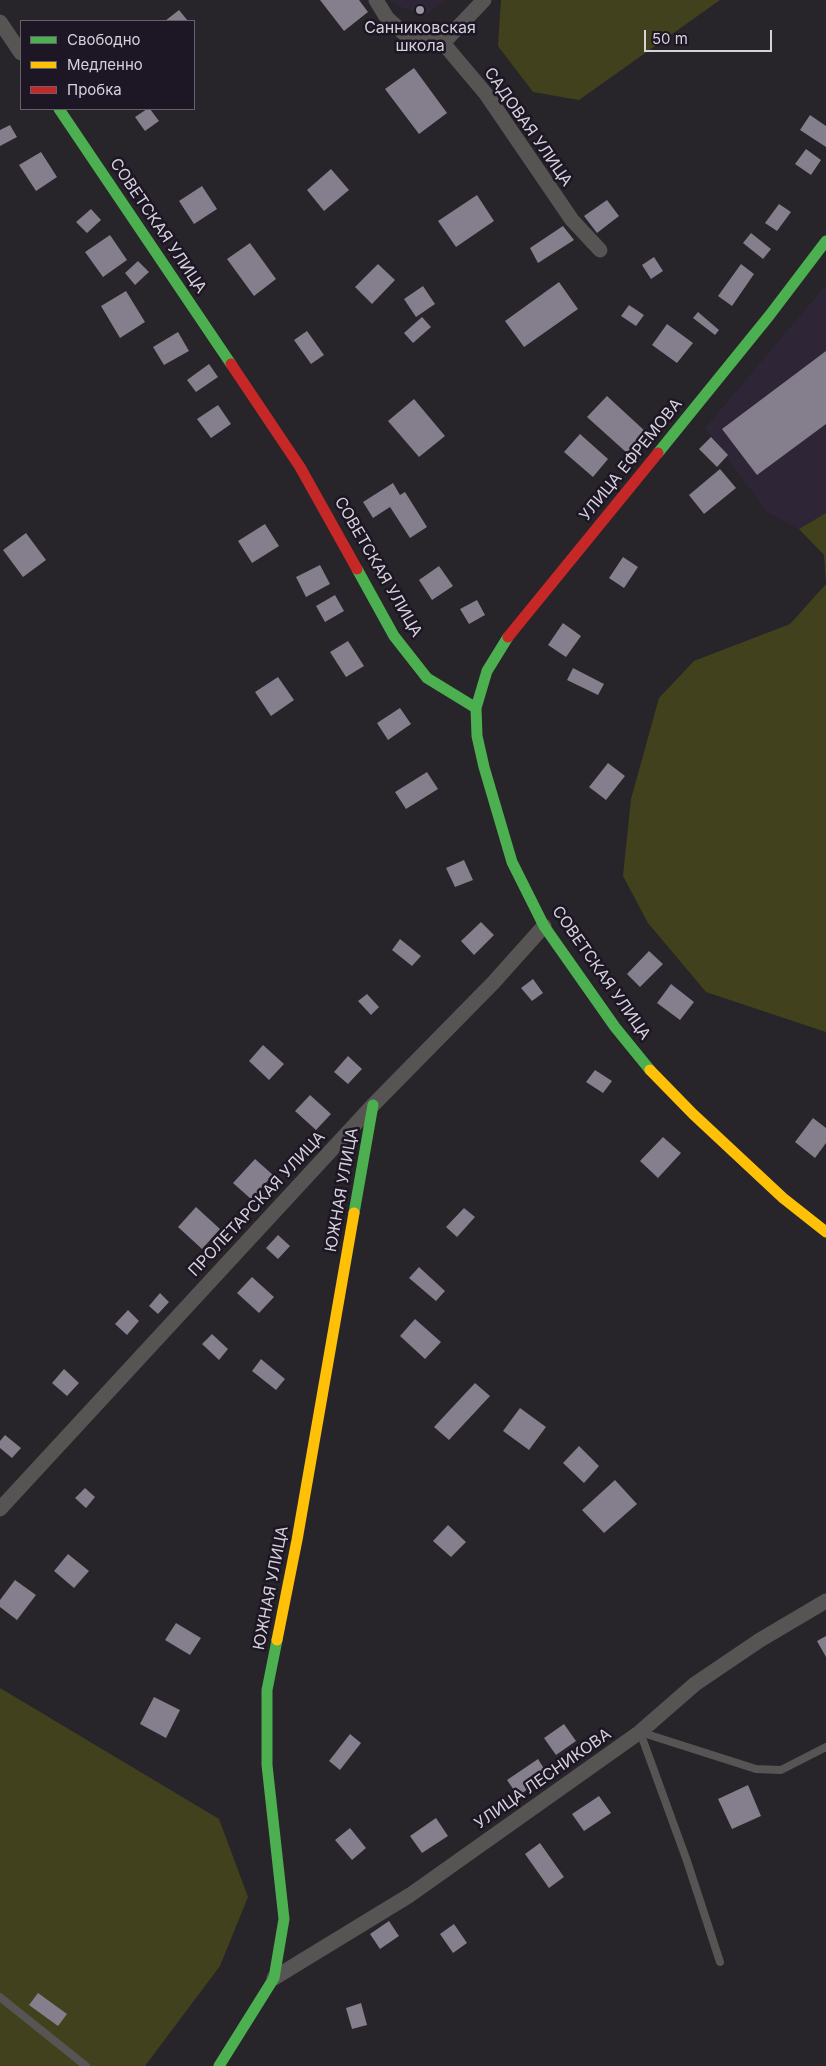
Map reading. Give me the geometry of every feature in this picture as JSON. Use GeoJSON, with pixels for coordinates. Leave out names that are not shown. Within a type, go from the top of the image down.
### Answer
{"type":"FeatureCollection","features":[{"type":"Feature","properties":{"kind":"street"},"geometry":{"type":"LineString","coordinates":[[376,0],[387,18],[408,37],[443,43],[484,0]]}},
{"type":"Feature","properties":{"kind":"street"},"geometry":{"type":"LineString","coordinates":[[0,22],[20,52]]}},
{"type":"Feature","properties":{"kind":"street","name":"САДОВАЯ УЛИЦА"},"geometry":{"type":"LineString","coordinates":[[443,43],[486,94],[572,220],[600,250]]}},
{"type":"Feature","properties":{"kind":"street","name":"СОВЕТСКАЯ УЛИЦА"},"geometry":{"type":"LineString","coordinates":[[59,110],[300,467],[394,636],[428,678],[476,708],[477,736],[484,767],[512,862],[544,926],[615,1027],[655,1076],[783,1198],[826,1232]]}},
{"type":"Feature","properties":{"kind":"street","name":"УЛИЦА ЕФРЕМОВА"},"geometry":{"type":"LineString","coordinates":[[476,708],[487,671],[509,636],[763,323],[826,241]]}},
{"type":"Feature","properties":{"kind":"street","name":"ПРОЛЕТАРСКАЯ УЛИЦА"},"geometry":{"type":"LineString","coordinates":[[0,1509],[373,1105],[493,984],[544,926]]}},
{"type":"Feature","properties":{"kind":"street","name":"ЮЖНАЯ УЛИЦА"},"geometry":{"type":"LineString","coordinates":[[219,2066],[274,1978],[284,1919],[266,1764],[267,1690],[297,1540],[373,1105]]}},
{"type":"Feature","properties":{"kind":"street","name":"УЛИЦА ЛЕСНИКОВА"},"geometry":{"type":"LineString","coordinates":[[274,1978],[410,1895],[640,1732],[695,1684],[760,1640],[826,1601]]}},
{"type":"Feature","properties":{"kind":"lane"},"geometry":{"type":"LineString","coordinates":[[640,1732],[756,1769],[781,1770],[826,1747]]}},
{"type":"Feature","properties":{"kind":"lane"},"geometry":{"type":"LineString","coordinates":[[640,1732],[687,1861],[720,1962]]}},
{"type":"Feature","properties":{"kind":"lane"},"geometry":{"type":"LineString","coordinates":[[0,1997],[86,2066]]}},
{"type":"Feature","properties":{"kind":"shaded area","name":"Санниковская школа"},"geometry":{"type":"Polygon","coordinates":[[[389,0],[446,0],[425,16],[391,3],[389,0]]]}},
{"type":"Feature","properties":{"kind":"shaded area"},"geometry":{"type":"Polygon","coordinates":[[[501,0],[720,0],[579,100],[533,92],[498,46],[501,0]]]}},
{"type":"Feature","properties":{"kind":"shaded area"},"geometry":{"type":"Polygon","coordinates":[[[826,285],[826,513],[799,529],[768,513],[705,428],[826,285]]]}},
{"type":"Feature","properties":{"kind":"shaded area"},"geometry":{"type":"Polygon","coordinates":[[[826,513],[826,584],[824,555],[799,529],[826,513]]]}},
{"type":"Feature","properties":{"kind":"shaded area"},"geometry":{"type":"Polygon","coordinates":[[[826,584],[826,1032],[706,992],[648,923],[623,876],[631,799],[659,698],[694,661],[790,624],[826,584]]]}},
{"type":"Feature","properties":{"kind":"shaded area"},"geometry":{"type":"Polygon","coordinates":[[[0,1688],[219,1819],[248,1897],[220,1966],[145,2066],[0,2066],[0,1688]]]}},
{"type":"Feature","properties":{"kind":"building"},"geometry":{"type":"Polygon","coordinates":[[[320,0],[359,0],[368,12],[344,31],[320,0]]]}},
{"type":"Feature","properties":{"kind":"building"},"geometry":{"type":"Polygon","coordinates":[[[179,10],[187,20],[166,20],[179,10]]]}},
{"type":"Feature","properties":{"kind":"building"},"geometry":{"type":"Polygon","coordinates":[[[414,68],[447,113],[419,134],[385,89],[414,68]]]}},
{"type":"Feature","properties":{"kind":"building"},"geometry":{"type":"Polygon","coordinates":[[[146,110],[151,110],[159,121],[145,131],[135,117],[146,110]]]}},
{"type":"Feature","properties":{"kind":"building"},"geometry":{"type":"Polygon","coordinates":[[[810,115],[826,126],[826,147],[800,130],[810,115]]]}},
{"type":"Feature","properties":{"kind":"building"},"geometry":{"type":"Polygon","coordinates":[[[10,125],[17,137],[0,146],[0,130],[10,125]]]}},
{"type":"Feature","properties":{"kind":"building"},"geometry":{"type":"Polygon","coordinates":[[[806,149],[821,160],[811,175],[795,164],[806,149]]]}},
{"type":"Feature","properties":{"kind":"building"},"geometry":{"type":"Polygon","coordinates":[[[41,152],[57,177],[36,191],[19,165],[41,152]]]}},
{"type":"Feature","properties":{"kind":"building"},"geometry":{"type":"Polygon","coordinates":[[[331,169],[349,190],[324,211],[307,190],[331,169]]]}},
{"type":"Feature","properties":{"kind":"building"},"geometry":{"type":"Polygon","coordinates":[[[202,186],[217,209],[194,224],[179,201],[202,186]]]}},
{"type":"Feature","properties":{"kind":"building"},"geometry":{"type":"Polygon","coordinates":[[[477,195],[494,221],[456,247],[438,221],[477,195]]]}},
{"type":"Feature","properties":{"kind":"building"},"geometry":{"type":"Polygon","coordinates":[[[607,200],[619,216],[597,233],[584,216],[607,200]]]}},
{"type":"Feature","properties":{"kind":"building"},"geometry":{"type":"Polygon","coordinates":[[[779,204],[791,212],[777,231],[765,223],[779,204]]]}},
{"type":"Feature","properties":{"kind":"building"},"geometry":{"type":"Polygon","coordinates":[[[91,209],[101,220],[87,233],[76,222],[91,209]]]}},
{"type":"Feature","properties":{"kind":"building"},"geometry":{"type":"Polygon","coordinates":[[[563,226],[574,240],[538,263],[530,248],[563,226]]]}},
{"type":"Feature","properties":{"kind":"building"},"geometry":{"type":"Polygon","coordinates":[[[751,233],[771,249],[763,259],[743,243],[751,233]]]}},
{"type":"Feature","properties":{"kind":"building"},"geometry":{"type":"Polygon","coordinates":[[[110,235],[127,260],[103,277],[85,252],[110,235]]]}},
{"type":"Feature","properties":{"kind":"building"},"geometry":{"type":"Polygon","coordinates":[[[250,243],[276,279],[254,296],[227,259],[250,243]]]}},
{"type":"Feature","properties":{"kind":"building"},"geometry":{"type":"Polygon","coordinates":[[[654,257],[663,271],[651,279],[642,265],[654,257]]]}},
{"type":"Feature","properties":{"kind":"building"},"geometry":{"type":"Polygon","coordinates":[[[138,261],[149,272],[135,285],[125,273],[138,261]]]}},
{"type":"Feature","properties":{"kind":"building"},"geometry":{"type":"Polygon","coordinates":[[[378,264],[395,280],[372,304],[355,287],[378,264]]]}},
{"type":"Feature","properties":{"kind":"building"},"geometry":{"type":"Polygon","coordinates":[[[741,264],[754,274],[732,306],[718,296],[741,264]]]}},
{"type":"Feature","properties":{"kind":"building"},"geometry":{"type":"Polygon","coordinates":[[[559,282],[578,309],[524,347],[505,321],[559,282]]]}},
{"type":"Feature","properties":{"kind":"building"},"geometry":{"type":"Polygon","coordinates":[[[423,286],[435,304],[416,317],[404,299],[423,286]]]}},
{"type":"Feature","properties":{"kind":"building"},"geometry":{"type":"Polygon","coordinates":[[[126,291],[145,322],[120,338],[101,306],[126,291]]]}},
{"type":"Feature","properties":{"kind":"building"},"geometry":{"type":"Polygon","coordinates":[[[629,305],[644,315],[636,326],[621,316],[629,305]]]}},
{"type":"Feature","properties":{"kind":"building"},"geometry":{"type":"Polygon","coordinates":[[[698,312],[719,330],[715,335],[693,318],[698,312]]]}},
{"type":"Feature","properties":{"kind":"building"},"geometry":{"type":"Polygon","coordinates":[[[422,317],[431,327],[413,343],[404,333],[422,317]]]}},
{"type":"Feature","properties":{"kind":"building"},"geometry":{"type":"Polygon","coordinates":[[[667,324],[693,343],[677,363],[652,345],[667,324]]]}},
{"type":"Feature","properties":{"kind":"building"},"geometry":{"type":"Polygon","coordinates":[[[307,331],[324,355],[311,364],[294,340],[307,331]]]}},
{"type":"Feature","properties":{"kind":"building"},"geometry":{"type":"Polygon","coordinates":[[[178,332],[189,351],[164,365],[153,347],[178,332]]]}},
{"type":"Feature","properties":{"kind":"building"},"geometry":{"type":"Polygon","coordinates":[[[826,351],[826,424],[757,475],[722,429],[826,351]]]}},
{"type":"Feature","properties":{"kind":"building"},"geometry":{"type":"Polygon","coordinates":[[[209,364],[218,377],[196,392],[187,380],[209,364]]]}},
{"type":"Feature","properties":{"kind":"building"},"geometry":{"type":"Polygon","coordinates":[[[607,396],[646,432],[627,453],[587,417],[607,396]]]}},
{"type":"Feature","properties":{"kind":"building"},"geometry":{"type":"Polygon","coordinates":[[[414,399],[445,436],[419,457],[388,421],[414,399]]]}},
{"type":"Feature","properties":{"kind":"building"},"geometry":{"type":"Polygon","coordinates":[[[218,405],[231,424],[211,438],[197,419],[218,405]]]}},
{"type":"Feature","properties":{"kind":"building"},"geometry":{"type":"Polygon","coordinates":[[[580,434],[608,459],[593,477],[564,452],[580,434]]]}},
{"type":"Feature","properties":{"kind":"building"},"geometry":{"type":"Polygon","coordinates":[[[711,437],[728,455],[717,467],[699,449],[711,437]]]}},
{"type":"Feature","properties":{"kind":"building"},"geometry":{"type":"Polygon","coordinates":[[[720,469],[736,488],[704,514],[689,495],[720,469]]]}},
{"type":"Feature","properties":{"kind":"building"},"geometry":{"type":"Polygon","coordinates":[[[393,483],[400,495],[405,492],[427,527],[410,538],[390,507],[373,518],[363,502],[393,483]]]}},
{"type":"Feature","properties":{"kind":"building"},"geometry":{"type":"Polygon","coordinates":[[[265,524],[279,546],[252,563],[238,541],[265,524]]]}},
{"type":"Feature","properties":{"kind":"building"},"geometry":{"type":"Polygon","coordinates":[[[26,533],[46,560],[23,577],[3,550],[26,533]]]}},
{"type":"Feature","properties":{"kind":"building"},"geometry":{"type":"Polygon","coordinates":[[[623,557],[638,567],[624,588],[609,578],[623,557]]]}},
{"type":"Feature","properties":{"kind":"building"},"geometry":{"type":"Polygon","coordinates":[[[320,565],[330,584],[306,597],[296,577],[320,565]]]}},
{"type":"Feature","properties":{"kind":"building"},"geometry":{"type":"Polygon","coordinates":[[[439,566],[453,586],[432,600],[419,580],[439,566]]]}},
{"type":"Feature","properties":{"kind":"building"},"geometry":{"type":"Polygon","coordinates":[[[335,595],[344,611],[325,622],[316,606],[335,595]]]}},
{"type":"Feature","properties":{"kind":"building"},"geometry":{"type":"Polygon","coordinates":[[[477,600],[485,615],[469,624],[460,609],[477,600]]]}},
{"type":"Feature","properties":{"kind":"building"},"geometry":{"type":"Polygon","coordinates":[[[563,623],[581,636],[566,657],[548,645],[563,623]]]}},
{"type":"Feature","properties":{"kind":"building"},"geometry":{"type":"Polygon","coordinates":[[[348,641],[364,666],[346,677],[330,652],[348,641]]]}},
{"type":"Feature","properties":{"kind":"building"},"geometry":{"type":"Polygon","coordinates":[[[573,668],[604,684],[598,695],[567,680],[573,668]]]}},
{"type":"Feature","properties":{"kind":"building"},"geometry":{"type":"Polygon","coordinates":[[[278,677],[294,700],[271,716],[255,692],[278,677]]]}},
{"type":"Feature","properties":{"kind":"building"},"geometry":{"type":"Polygon","coordinates":[[[400,708],[411,724],[388,740],[377,723],[400,708]]]}},
{"type":"Feature","properties":{"kind":"building"},"geometry":{"type":"Polygon","coordinates":[[[608,763],[625,776],[606,800],[589,787],[608,763]]]}},
{"type":"Feature","properties":{"kind":"building"},"geometry":{"type":"Polygon","coordinates":[[[427,772],[438,789],[406,809],[395,792],[427,772]]]}},
{"type":"Feature","properties":{"kind":"building"},"geometry":{"type":"Polygon","coordinates":[[[464,860],[473,880],[455,887],[446,868],[464,860]]]}},
{"type":"Feature","properties":{"kind":"building"},"geometry":{"type":"Polygon","coordinates":[[[481,922],[494,935],[474,955],[461,941],[481,922]]]}},
{"type":"Feature","properties":{"kind":"building"},"geometry":{"type":"Polygon","coordinates":[[[400,939],[421,956],[412,966],[392,950],[400,939]]]}},
{"type":"Feature","properties":{"kind":"building"},"geometry":{"type":"Polygon","coordinates":[[[649,951],[663,964],[640,987],[627,974],[649,951]]]}},
{"type":"Feature","properties":{"kind":"building"},"geometry":{"type":"Polygon","coordinates":[[[533,979],[543,993],[532,1001],[521,988],[533,979]]]}},
{"type":"Feature","properties":{"kind":"building"},"geometry":{"type":"Polygon","coordinates":[[[671,984],[694,1002],[680,1020],[657,1003],[671,984]]]}},
{"type":"Feature","properties":{"kind":"building"},"geometry":{"type":"Polygon","coordinates":[[[367,994],[379,1007],[371,1015],[358,1001],[367,994]]]}},
{"type":"Feature","properties":{"kind":"building"},"geometry":{"type":"Polygon","coordinates":[[[263,1045],[284,1064],[269,1080],[249,1061],[263,1045]]]}},
{"type":"Feature","properties":{"kind":"building"},"geometry":{"type":"Polygon","coordinates":[[[348,1056],[362,1069],[348,1084],[334,1072],[348,1056]]]}},
{"type":"Feature","properties":{"kind":"building"},"geometry":{"type":"Polygon","coordinates":[[[595,1070],[612,1081],[603,1093],[586,1082],[595,1070]]]}},
{"type":"Feature","properties":{"kind":"building"},"geometry":{"type":"Polygon","coordinates":[[[310,1095],[331,1114],[316,1130],[295,1111],[310,1095]]]}},
{"type":"Feature","properties":{"kind":"building"},"geometry":{"type":"Polygon","coordinates":[[[813,1118],[826,1128],[826,1143],[815,1158],[795,1142],[813,1118]]]}},
{"type":"Feature","properties":{"kind":"building"},"geometry":{"type":"Polygon","coordinates":[[[663,1137],[681,1153],[658,1178],[640,1161],[663,1137]]]}},
{"type":"Feature","properties":{"kind":"building"},"geometry":{"type":"Polygon","coordinates":[[[255,1159],[273,1175],[251,1199],[233,1183],[255,1159]]]}},
{"type":"Feature","properties":{"kind":"building"},"geometry":{"type":"Polygon","coordinates":[[[196,1207],[220,1229],[202,1249],[178,1227],[196,1207]]]}},
{"type":"Feature","properties":{"kind":"building"},"geometry":{"type":"Polygon","coordinates":[[[464,1208],[475,1217],[457,1237],[446,1227],[464,1208]]]}},
{"type":"Feature","properties":{"kind":"building"},"geometry":{"type":"Polygon","coordinates":[[[278,1235],[290,1246],[278,1259],[266,1248],[278,1235]]]}},
{"type":"Feature","properties":{"kind":"building"},"geometry":{"type":"Polygon","coordinates":[[[419,1267],[445,1291],[436,1301],[409,1278],[419,1267]]]}},
{"type":"Feature","properties":{"kind":"building"},"geometry":{"type":"Polygon","coordinates":[[[252,1277],[274,1297],[259,1313],[237,1293],[252,1277]]]}},
{"type":"Feature","properties":{"kind":"building"},"geometry":{"type":"Polygon","coordinates":[[[160,1293],[169,1302],[158,1314],[149,1306],[160,1293]]]}},
{"type":"Feature","properties":{"kind":"building"},"geometry":{"type":"Polygon","coordinates":[[[128,1310],[139,1321],[127,1335],[115,1324],[128,1310]]]}},
{"type":"Feature","properties":{"kind":"building"},"geometry":{"type":"Polygon","coordinates":[[[415,1319],[441,1342],[425,1359],[400,1336],[415,1319]]]}},
{"type":"Feature","properties":{"kind":"building"},"geometry":{"type":"Polygon","coordinates":[[[212,1334],[228,1349],[219,1360],[202,1344],[212,1334]]]}},
{"type":"Feature","properties":{"kind":"building"},"geometry":{"type":"Polygon","coordinates":[[[261,1359],[285,1379],[276,1390],[252,1371],[261,1359]]]}},
{"type":"Feature","properties":{"kind":"building"},"geometry":{"type":"Polygon","coordinates":[[[64,1369],[79,1383],[67,1396],[52,1383],[64,1369]]]}},
{"type":"Feature","properties":{"kind":"building"},"geometry":{"type":"Polygon","coordinates":[[[475,1383],[490,1396],[449,1440],[434,1427],[475,1383]]]}},
{"type":"Feature","properties":{"kind":"building"},"geometry":{"type":"Polygon","coordinates":[[[520,1408],[546,1427],[529,1450],[503,1431],[520,1408]]]}},
{"type":"Feature","properties":{"kind":"building"},"geometry":{"type":"Polygon","coordinates":[[[5,1435],[21,1448],[12,1458],[0,1448],[0,1441],[5,1435]]]}},
{"type":"Feature","properties":{"kind":"building"},"geometry":{"type":"Polygon","coordinates":[[[579,1446],[599,1466],[584,1483],[563,1463],[579,1446]]]}},
{"type":"Feature","properties":{"kind":"building"},"geometry":{"type":"Polygon","coordinates":[[[615,1480],[637,1504],[604,1533],[582,1510],[615,1480]]]}},
{"type":"Feature","properties":{"kind":"building"},"geometry":{"type":"Polygon","coordinates":[[[85,1488],[95,1497],[86,1508],[75,1498],[85,1488]]]}},
{"type":"Feature","properties":{"kind":"building"},"geometry":{"type":"Polygon","coordinates":[[[448,1525],[466,1542],[451,1557],[433,1541],[448,1525]]]}},
{"type":"Feature","properties":{"kind":"building"},"geometry":{"type":"Polygon","coordinates":[[[68,1554],[89,1571],[74,1588],[54,1571],[68,1554]]]}},
{"type":"Feature","properties":{"kind":"building"},"geometry":{"type":"Polygon","coordinates":[[[15,1580],[36,1595],[17,1620],[0,1607],[0,1600],[15,1580]]]}},
{"type":"Feature","properties":{"kind":"building"},"geometry":{"type":"Polygon","coordinates":[[[176,1623],[201,1638],[190,1655],[165,1640],[176,1623]]]}},
{"type":"Feature","properties":{"kind":"building"},"geometry":{"type":"Polygon","coordinates":[[[826,1636],[826,1657],[817,1641],[826,1636]]]}},
{"type":"Feature","properties":{"kind":"building"},"geometry":{"type":"Polygon","coordinates":[[[154,1697],[180,1710],[166,1738],[140,1724],[154,1697]]]}},
{"type":"Feature","properties":{"kind":"building"},"geometry":{"type":"Polygon","coordinates":[[[564,1724],[576,1741],[556,1755],[544,1738],[564,1724]]]}},
{"type":"Feature","properties":{"kind":"building"},"geometry":{"type":"Polygon","coordinates":[[[350,1734],[361,1743],[340,1770],[329,1761],[350,1734]]]}},
{"type":"Feature","properties":{"kind":"building"},"geometry":{"type":"Polygon","coordinates":[[[538,1759],[548,1775],[518,1796],[507,1780],[538,1759]]]}},
{"type":"Feature","properties":{"kind":"building"},"geometry":{"type":"Polygon","coordinates":[[[748,1785],[761,1816],[732,1829],[718,1799],[748,1785]]]}},
{"type":"Feature","properties":{"kind":"building"},"geometry":{"type":"Polygon","coordinates":[[[599,1796],[611,1813],[584,1831],[572,1814],[599,1796]]]}},
{"type":"Feature","properties":{"kind":"building"},"geometry":{"type":"Polygon","coordinates":[[[436,1818],[448,1836],[422,1853],[410,1836],[436,1818]]]}},
{"type":"Feature","properties":{"kind":"building"},"geometry":{"type":"Polygon","coordinates":[[[350,1828],[366,1848],[352,1860],[335,1840],[350,1828]]]}},
{"type":"Feature","properties":{"kind":"building"},"geometry":{"type":"Polygon","coordinates":[[[540,1843],[564,1877],[549,1888],[525,1854],[540,1843]]]}},
{"type":"Feature","properties":{"kind":"building"},"geometry":{"type":"Polygon","coordinates":[[[389,1921],[399,1936],[380,1949],[370,1934],[389,1921]]]}},
{"type":"Feature","properties":{"kind":"building"},"geometry":{"type":"Polygon","coordinates":[[[454,1924],[467,1943],[453,1953],[440,1934],[454,1924]]]}},
{"type":"Feature","properties":{"kind":"building"},"geometry":{"type":"Polygon","coordinates":[[[38,1993],[67,2014],[58,2026],[29,2005],[38,1993]]]}},
{"type":"Feature","properties":{"kind":"building"},"geometry":{"type":"Polygon","coordinates":[[[361,2003],[367,2025],[352,2029],[346,2008],[361,2003]]]}},
{"type":"Feature","properties":{"kind":"traffic: fast"},"geometry":{"type":"LineString","coordinates":[[60,110],[231,364]]}},
{"type":"Feature","properties":{"kind":"traffic: fast"},"geometry":{"type":"LineString","coordinates":[[658,453],[769,316],[826,241]]}},
{"type":"Feature","properties":{"kind":"traffic: fast"},"geometry":{"type":"LineString","coordinates":[[357,569],[394,636],[427,678],[476,708]]}},
{"type":"Feature","properties":{"kind":"traffic: fast"},"geometry":{"type":"LineString","coordinates":[[508,637],[487,671],[476,708],[477,736],[484,767],[512,862],[544,926],[615,1027],[650,1070]]}},
{"type":"Feature","properties":{"kind":"traffic: fast"},"geometry":{"type":"LineString","coordinates":[[354,1213],[373,1105]]}},
{"type":"Feature","properties":{"kind":"traffic: fast"},"geometry":{"type":"LineString","coordinates":[[219,2066],[274,1978],[284,1919],[267,1765],[267,1690],[277,1640]]}},
{"type":"Feature","properties":{"kind":"traffic: slow"},"geometry":{"type":"LineString","coordinates":[[650,1070],[693,1114],[783,1198],[826,1232]]}},
{"type":"Feature","properties":{"kind":"traffic: slow"},"geometry":{"type":"LineString","coordinates":[[277,1640],[297,1540],[354,1213]]}},
{"type":"Feature","properties":{"kind":"traffic: jam"},"geometry":{"type":"LineString","coordinates":[[231,364],[300,467],[357,569]]}},
{"type":"Feature","properties":{"kind":"traffic: jam"},"geometry":{"type":"LineString","coordinates":[[508,637],[658,453]]}},
{"type":"Feature","properties":{"kind":"place","name":"Санниковская школа"},"geometry":{"type":"Point","coordinates":[420,10]}}]}
